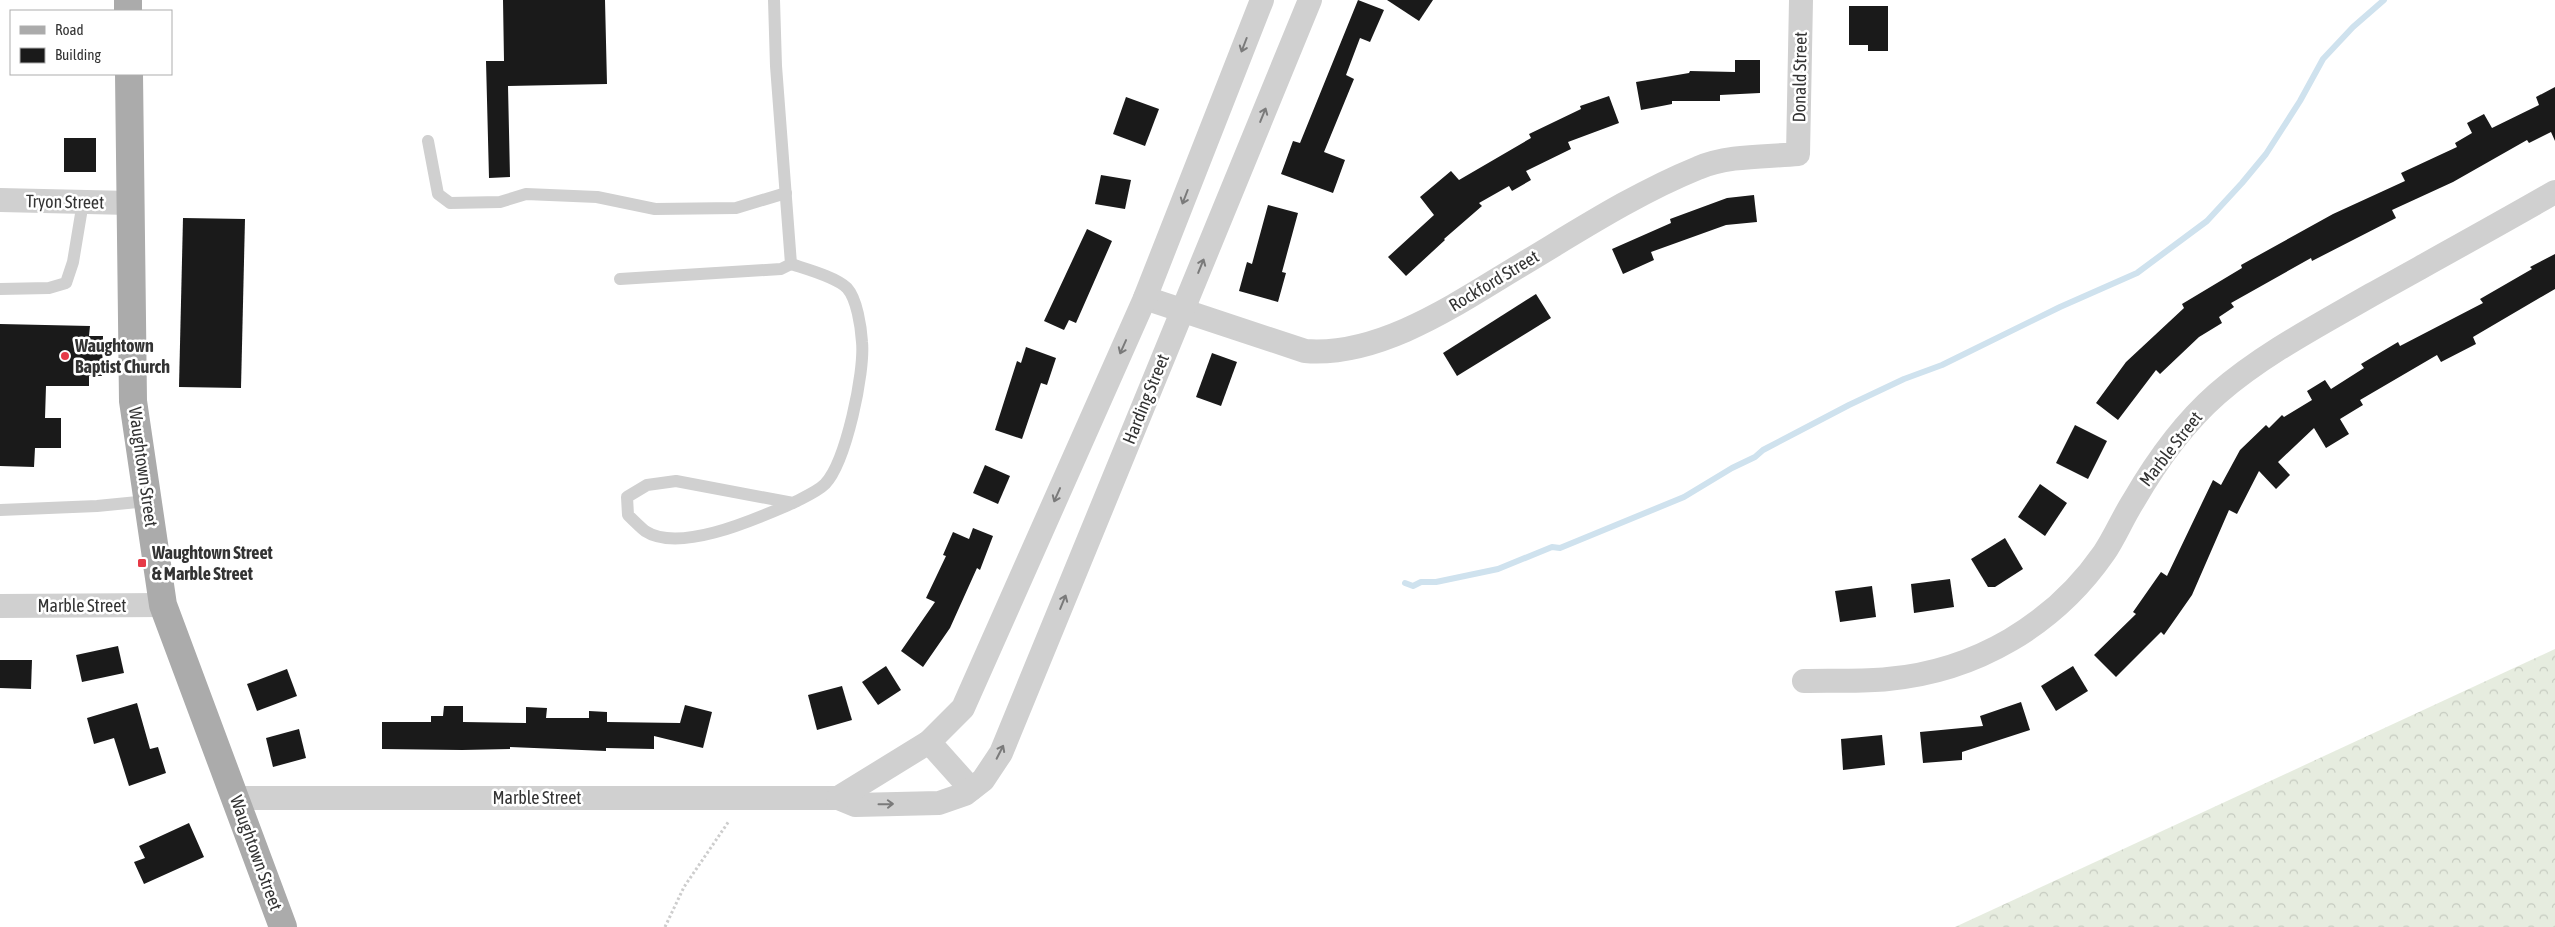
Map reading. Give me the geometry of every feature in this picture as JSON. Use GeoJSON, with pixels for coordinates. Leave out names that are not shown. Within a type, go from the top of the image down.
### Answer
{"type":"FeatureCollection","features":[{"type":"Feature","properties":{"kind":"main road","name":"Waughtown Street"},"geometry":{"type":"LineString","coordinates":[[129,75],[134,401],[164,605],[284,927]]}},
{"type":"Feature","properties":{"kind":"street"},"geometry":{"type":"LineString","coordinates":[[838,798],[929,742],[963,708],[1145,298],[1262,0]]}},
{"type":"Feature","properties":{"kind":"street","name":"Harding Street"},"geometry":{"type":"LineString","coordinates":[[971,789],[983,780],[1001,752],[1310,0]]}},
{"type":"Feature","properties":{"kind":"street","name":"Donald Street"},"geometry":{"type":"LineString","coordinates":[[1798,154],[1801,0]]}},
{"type":"Feature","properties":{"kind":"street","name":"Rockford Street"},"geometry":{"type":"LineString","coordinates":[[1145,298],[1305,351],[1325,352],[1362,345],[1381,340],[1448,309],[1648,192],[1699,167],[1727,160],[1798,154]]}},
{"type":"Feature","properties":{"kind":"street","name":"Marble Street"},"geometry":{"type":"LineString","coordinates":[[1804,681],[1888,679],[1925,674],[1962,663],[1998,648],[2023,633],[2053,609],[2081,582],[2105,552],[2153,469],[2189,423],[2222,389],[2245,371],[2327,320],[2555,192]]}},
{"type":"Feature","properties":{"kind":"street","name":"Tryon Street"},"geometry":{"type":"LineString","coordinates":[[0,200],[130,203]]}},
{"type":"Feature","properties":{"kind":"street","name":"Marble Street"},"geometry":{"type":"LineString","coordinates":[[0,606],[164,605]]}},
{"type":"Feature","properties":{"kind":"street"},"geometry":{"type":"LineString","coordinates":[[929,742],[971,789]]}},
{"type":"Feature","properties":{"kind":"street","name":"Marble Street"},"geometry":{"type":"LineString","coordinates":[[236,798],[838,798],[855,805],[939,803],[971,789]]}},
{"type":"Feature","properties":{"kind":"lane"},"geometry":{"type":"LineString","coordinates":[[774,0],[776,66],[791,264]]}},
{"type":"Feature","properties":{"kind":"lane"},"geometry":{"type":"LineString","coordinates":[[428,141],[438,194],[450,203],[500,202],[526,194],[597,197],[655,209],[736,208],[786,193]]}},
{"type":"Feature","properties":{"kind":"lane"},"geometry":{"type":"LineString","coordinates":[[0,289],[50,288],[66,283],[73,262],[83,202]]}},
{"type":"Feature","properties":{"kind":"lane"},"geometry":{"type":"LineString","coordinates":[[620,279],[781,269],[791,264],[826,276],[847,288],[854,304],[863,343],[856,404],[838,462],[825,484],[792,503],[736,526],[703,536],[668,538],[646,532],[628,515],[627,497],[647,485],[676,481],[792,503]]}},
{"type":"Feature","properties":{"kind":"lane"},"geometry":{"type":"LineString","coordinates":[[0,510],[97,506],[148,501]]}},
{"type":"Feature","properties":{"kind":"path"},"geometry":{"type":"LineString","coordinates":[[665,927],[684,887],[731,817],[734,797]]}},
{"type":"Feature","properties":{"kind":"green space"},"geometry":{"type":"Polygon","coordinates":[[[2555,649],[2555,927],[1955,927],[2555,649]]]}},
{"type":"Feature","properties":{"kind":"building"},"geometry":{"type":"Polygon","coordinates":[[[503,0],[605,0],[607,84],[508,86],[510,177],[489,178],[486,61],[504,61],[503,0]]]}},
{"type":"Feature","properties":{"kind":"building"},"geometry":{"type":"Polygon","coordinates":[[[1358,0],[1384,10],[1370,42],[1360,38],[1346,75],[1354,79],[1324,152],[1345,160],[1333,193],[1281,174],[1293,141],[1300,143],[1358,0]]]}},
{"type":"Feature","properties":{"kind":"building"},"geometry":{"type":"Polygon","coordinates":[[[1387,0],[1433,0],[1419,21],[1387,0]]]}},
{"type":"Feature","properties":{"kind":"building"},"geometry":{"type":"Polygon","coordinates":[[[1849,6],[1888,6],[1888,51],[1868,51],[1868,45],[1849,45],[1849,6]]]}},
{"type":"Feature","properties":{"kind":"building"},"geometry":{"type":"Polygon","coordinates":[[[1735,60],[1760,60],[1760,93],[1720,95],[1720,101],[1672,101],[1672,104],[1641,110],[1636,82],[1689,73],[1690,71],[1735,72],[1735,60]]]}},
{"type":"Feature","properties":{"kind":"building"},"geometry":{"type":"Polygon","coordinates":[[[2555,87],[2555,141],[2551,132],[2529,143],[2527,140],[2453,182],[2392,210],[2396,218],[2312,261],[2311,258],[2231,303],[2234,307],[2219,317],[2222,323],[2199,337],[2160,374],[2156,370],[2118,420],[2096,403],[2126,362],[2184,308],[2182,304],[2242,268],[2241,265],[2333,214],[2405,181],[2401,173],[2457,147],[2455,143],[2472,133],[2467,123],[2484,114],[2492,128],[2539,105],[2536,97],[2555,87]]]}},
{"type":"Feature","properties":{"kind":"building"},"geometry":{"type":"Polygon","coordinates":[[[1609,96],[1619,123],[1568,142],[1571,149],[1526,171],[1531,180],[1512,191],[1509,186],[1479,203],[1482,206],[1406,276],[1388,257],[1434,215],[1420,197],[1451,171],[1459,180],[1531,138],[1529,134],[1581,109],[1580,106],[1609,96]]]}},
{"type":"Feature","properties":{"kind":"building"},"geometry":{"type":"Polygon","coordinates":[[[1126,97],[1159,109],[1145,146],[1113,134],[1126,97]]]}},
{"type":"Feature","properties":{"kind":"building"},"geometry":{"type":"Polygon","coordinates":[[[64,138],[96,138],[96,172],[64,172],[64,138]]]}},
{"type":"Feature","properties":{"kind":"building"},"geometry":{"type":"Polygon","coordinates":[[[1101,175],[1131,180],[1125,209],[1095,204],[1101,175]]]}},
{"type":"Feature","properties":{"kind":"building"},"geometry":{"type":"Polygon","coordinates":[[[1754,195],[1757,222],[1726,225],[1651,252],[1654,260],[1623,274],[1612,249],[1671,223],[1670,219],[1727,198],[1754,195]]]}},
{"type":"Feature","properties":{"kind":"building"},"geometry":{"type":"Polygon","coordinates":[[[1268,205],[1298,213],[1282,272],[1286,273],[1278,302],[1239,291],[1247,262],[1252,264],[1268,205]]]}},
{"type":"Feature","properties":{"kind":"building"},"geometry":{"type":"Polygon","coordinates":[[[183,218],[245,219],[241,388],[179,387],[183,218]]]}},
{"type":"Feature","properties":{"kind":"building"},"geometry":{"type":"Polygon","coordinates":[[[1087,229],[1112,241],[1076,323],[1069,320],[1064,330],[1044,321],[1087,229]]]}},
{"type":"Feature","properties":{"kind":"building"},"geometry":{"type":"Polygon","coordinates":[[[2555,254],[2555,289],[2473,337],[2476,344],[2441,362],[2437,355],[2360,400],[2363,405],[2340,419],[2349,434],[2326,448],[2314,428],[2278,462],[2290,475],[2276,489],[2259,471],[2237,514],[2229,510],[2192,595],[2164,635],[2161,632],[2116,677],[2094,655],[2136,614],[2133,612],[2161,572],[2167,576],[2213,480],[2221,485],[2240,450],[2266,425],[2269,428],[2282,415],[2284,417],[2312,400],[2307,391],[2325,380],[2331,389],[2364,368],[2361,364],[2398,342],[2400,346],[2483,303],[2480,299],[2532,269],[2530,267],[2555,254]]]}},
{"type":"Feature","properties":{"kind":"building"},"geometry":{"type":"Polygon","coordinates":[[[1536,294],[1551,318],[1457,376],[1443,353],[1536,294]]]}},
{"type":"Feature","properties":{"kind":"building"},"geometry":{"type":"Polygon","coordinates":[[[0,324],[90,326],[89,336],[103,336],[102,376],[89,376],[89,386],[46,386],[45,418],[61,418],[61,448],[35,448],[34,467],[0,466],[0,324]]]}},
{"type":"Feature","properties":{"kind":"building"},"geometry":{"type":"Polygon","coordinates":[[[1026,347],[1056,358],[1047,385],[1041,383],[1022,439],[995,430],[1017,361],[1021,363],[1026,347]]]}},
{"type":"Feature","properties":{"kind":"building"},"geometry":{"type":"Polygon","coordinates":[[[1212,353],[1237,362],[1221,406],[1196,397],[1212,353]]]}},
{"type":"Feature","properties":{"kind":"building"},"geometry":{"type":"Polygon","coordinates":[[[2075,425],[2107,441],[2088,479],[2056,463],[2075,425]]]}},
{"type":"Feature","properties":{"kind":"building"},"geometry":{"type":"Polygon","coordinates":[[[985,465],[1010,476],[998,504],[973,493],[985,465]]]}},
{"type":"Feature","properties":{"kind":"building"},"geometry":{"type":"Polygon","coordinates":[[[2040,484],[2067,503],[2045,536],[2018,517],[2040,484]]]}},
{"type":"Feature","properties":{"kind":"building"},"geometry":{"type":"Polygon","coordinates":[[[973,528],[993,536],[980,570],[977,568],[950,628],[923,667],[901,651],[935,602],[926,598],[946,556],[943,555],[953,532],[969,539],[973,528]]]}},
{"type":"Feature","properties":{"kind":"building"},"geometry":{"type":"Polygon","coordinates":[[[2005,538],[2023,569],[1995,587],[1988,587],[1971,559],[2005,538]]]}},
{"type":"Feature","properties":{"kind":"building"},"geometry":{"type":"Polygon","coordinates":[[[1950,579],[1954,607],[1914,613],[1911,584],[1950,579]]]}},
{"type":"Feature","properties":{"kind":"building"},"geometry":{"type":"Polygon","coordinates":[[[1872,586],[1876,617],[1840,622],[1835,591],[1872,586]]]}},
{"type":"Feature","properties":{"kind":"building"},"geometry":{"type":"Polygon","coordinates":[[[118,646],[124,673],[82,682],[76,655],[118,646]]]}},
{"type":"Feature","properties":{"kind":"building"},"geometry":{"type":"Polygon","coordinates":[[[0,660],[32,660],[31,689],[0,688],[0,660]]]}},
{"type":"Feature","properties":{"kind":"building"},"geometry":{"type":"Polygon","coordinates":[[[886,666],[901,690],[878,705],[862,682],[886,666]]]}},
{"type":"Feature","properties":{"kind":"building"},"geometry":{"type":"Polygon","coordinates":[[[2073,666],[2088,691],[2056,711],[2041,686],[2073,666]]]}},
{"type":"Feature","properties":{"kind":"building"},"geometry":{"type":"Polygon","coordinates":[[[287,669],[297,696],[257,711],[247,684],[287,669]]]}},
{"type":"Feature","properties":{"kind":"building"},"geometry":{"type":"Polygon","coordinates":[[[842,686],[852,720],[817,730],[808,695],[842,686]]]}},
{"type":"Feature","properties":{"kind":"building"},"geometry":{"type":"Polygon","coordinates":[[[2021,702],[2030,730],[1962,752],[1962,760],[1923,763],[1920,732],[1983,726],[1980,716],[2021,702]]]}},
{"type":"Feature","properties":{"kind":"building"},"geometry":{"type":"Polygon","coordinates":[[[137,703],[150,749],[158,747],[166,773],[129,786],[114,738],[94,744],[87,718],[137,703]]]}},
{"type":"Feature","properties":{"kind":"building"},"geometry":{"type":"Polygon","coordinates":[[[685,705],[712,712],[703,748],[654,736],[654,749],[606,748],[606,751],[510,747],[510,749],[462,750],[382,749],[382,722],[431,722],[431,716],[443,716],[444,706],[463,706],[463,722],[526,723],[526,707],[547,708],[546,718],[589,718],[589,711],[607,712],[607,722],[680,723],[685,705]]]}},
{"type":"Feature","properties":{"kind":"building"},"geometry":{"type":"Polygon","coordinates":[[[299,729],[306,758],[273,767],[266,738],[299,729]]]}},
{"type":"Feature","properties":{"kind":"building"},"geometry":{"type":"Polygon","coordinates":[[[1882,735],[1885,765],[1843,770],[1841,739],[1882,735]]]}},
{"type":"Feature","properties":{"kind":"building"},"geometry":{"type":"Polygon","coordinates":[[[189,823],[204,857],[144,884],[134,862],[145,858],[139,846],[189,823]]]}},
{"type":"Feature","properties":{"kind":"waterway"},"geometry":{"type":"LineString","coordinates":[[1405,583],[1413,586],[1421,582],[1436,582],[1498,569],[1552,547],[1560,548],[1684,497],[1732,468],[1755,457],[1763,450],[1849,405],[1904,379],[1942,365],[2060,307],[2137,273],[2207,221],[2242,183],[2266,154],[2300,101],[2323,59],[2353,27],[2384,0]]}},
{"type":"Feature","properties":{"kind":"place","name":"Waughtown Baptist Church"},"geometry":{"type":"Point","coordinates":[65,356]}},
{"type":"Feature","properties":{"kind":"place","name":"Waughtown Street & Marble Street"},"geometry":{"type":"Point","coordinates":[142,563]}}]}
